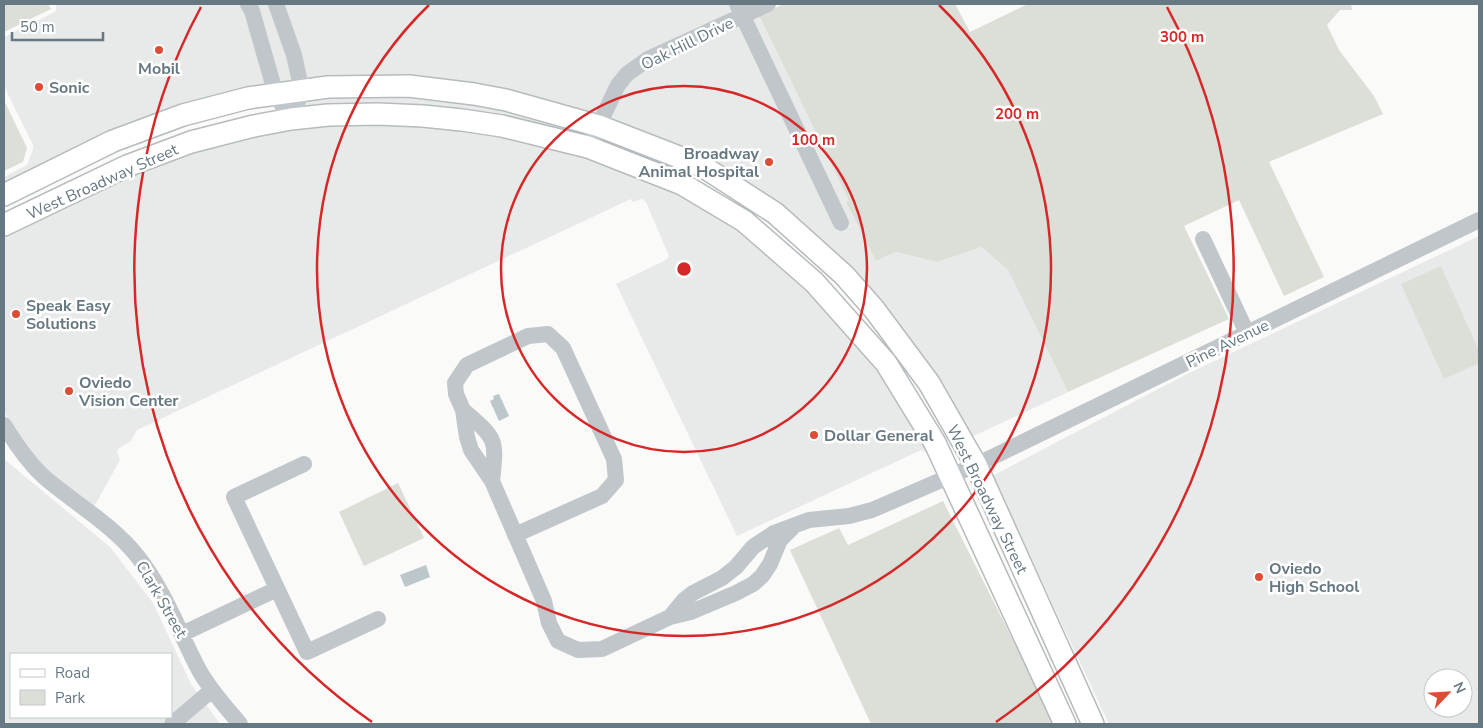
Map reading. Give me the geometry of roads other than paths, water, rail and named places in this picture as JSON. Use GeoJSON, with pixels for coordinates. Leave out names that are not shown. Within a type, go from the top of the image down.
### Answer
{"type":"FeatureCollection","features":[{"type":"Feature","properties":{"kind":"main road","name":"West Broadway Street"},"geometry":{"type":"LineString","coordinates":[[4,195],[90,152],[149,126],[248,98],[328,88],[409,86],[506,100],[599,126],[702,166],[775,213],[844,275],[874,309],[929,383],[976,465],[1093,724]]}},
{"type":"Feature","properties":{"kind":"main road","name":"West Broadway Street"},"geometry":{"type":"LineString","coordinates":[[4,225],[128,166],[191,142],[254,126],[290,119],[328,115],[378,114],[452,119],[540,134],[588,147],[682,184],[744,221],[814,282],[886,363],[935,443],[1066,722]]}},
{"type":"Feature","properties":{"kind":"street"},"geometry":{"type":"LineString","coordinates":[[248,4],[252,11],[276,94],[290,119]]}},
{"type":"Feature","properties":{"kind":"street"},"geometry":{"type":"LineString","coordinates":[[276,4],[294,55],[302,91],[290,119]]}},
{"type":"Feature","properties":{"kind":"street","name":"Oak Hill Drive"},"geometry":{"type":"LineString","coordinates":[[588,147],[618,85],[627,74],[648,59],[740,10],[768,4]]}},
{"type":"Feature","properties":{"kind":"street"},"geometry":{"type":"LineString","coordinates":[[740,10],[841,223]]}},
{"type":"Feature","properties":{"kind":"street","name":"Pine Avenue"},"geometry":{"type":"LineString","coordinates":[[759,541],[774,533],[809,520],[849,516],[872,510],[976,465],[1479,220]]}},
{"type":"Feature","properties":{"kind":"street"},"geometry":{"type":"LineString","coordinates":[[1203,239],[1247,333]]}},
{"type":"Feature","properties":{"kind":"street"},"geometry":{"type":"LineString","coordinates":[[515,536],[602,496],[616,480],[614,459],[563,348],[548,334],[528,336],[467,364],[455,382],[456,394],[463,410],[471,450],[492,481],[515,536],[544,601],[549,623],[558,641],[578,650],[602,649],[670,617],[691,612],[753,584],[762,576],[780,540],[793,527]]}},
{"type":"Feature","properties":{"kind":"street"},"geometry":{"type":"LineString","coordinates":[[463,410],[488,433],[494,442],[495,455],[492,481]]}},
{"type":"Feature","properties":{"kind":"street","name":"Clark Street"},"geometry":{"type":"LineString","coordinates":[[4,425],[18,448],[42,475],[109,528],[138,556],[160,591],[199,671],[240,724]]}},
{"type":"Feature","properties":{"kind":"street"},"geometry":{"type":"LineString","coordinates":[[304,464],[234,497],[307,652],[378,619]]}},
{"type":"Feature","properties":{"kind":"street"},"geometry":{"type":"LineString","coordinates":[[670,617],[684,600],[693,593],[722,578],[736,567],[759,541],[774,555]]}},
{"type":"Feature","properties":{"kind":"street"},"geometry":{"type":"LineString","coordinates":[[736,567],[753,584]]}},
{"type":"Feature","properties":{"kind":"street"},"geometry":{"type":"LineString","coordinates":[[182,634],[277,589]]}},
{"type":"Feature","properties":{"kind":"street"},"geometry":{"type":"LineString","coordinates":[[172,724],[212,690]]}},
{"type":"Feature","properties":{"kind":"place","name":"Mobil"},"geometry":{"type":"Point","coordinates":[159,50]}},
{"type":"Feature","properties":{"kind":"place","name":"Sonic"},"geometry":{"type":"Point","coordinates":[39,87]}},
{"type":"Feature","properties":{"kind":"place","name":"Broadway Animal Hospital"},"geometry":{"type":"Point","coordinates":[769,162]}},
{"type":"Feature","properties":{"kind":"place","name":"Speak Easy Solutions"},"geometry":{"type":"Point","coordinates":[16,314]}},
{"type":"Feature","properties":{"kind":"place","name":"Oviedo Vision Center"},"geometry":{"type":"Point","coordinates":[69,391]}},
{"type":"Feature","properties":{"kind":"place","name":"Dollar General"},"geometry":{"type":"Point","coordinates":[814,435]}},
{"type":"Feature","properties":{"kind":"place","name":"Oviedo High School"},"geometry":{"type":"Point","coordinates":[1259,577]}}]}
